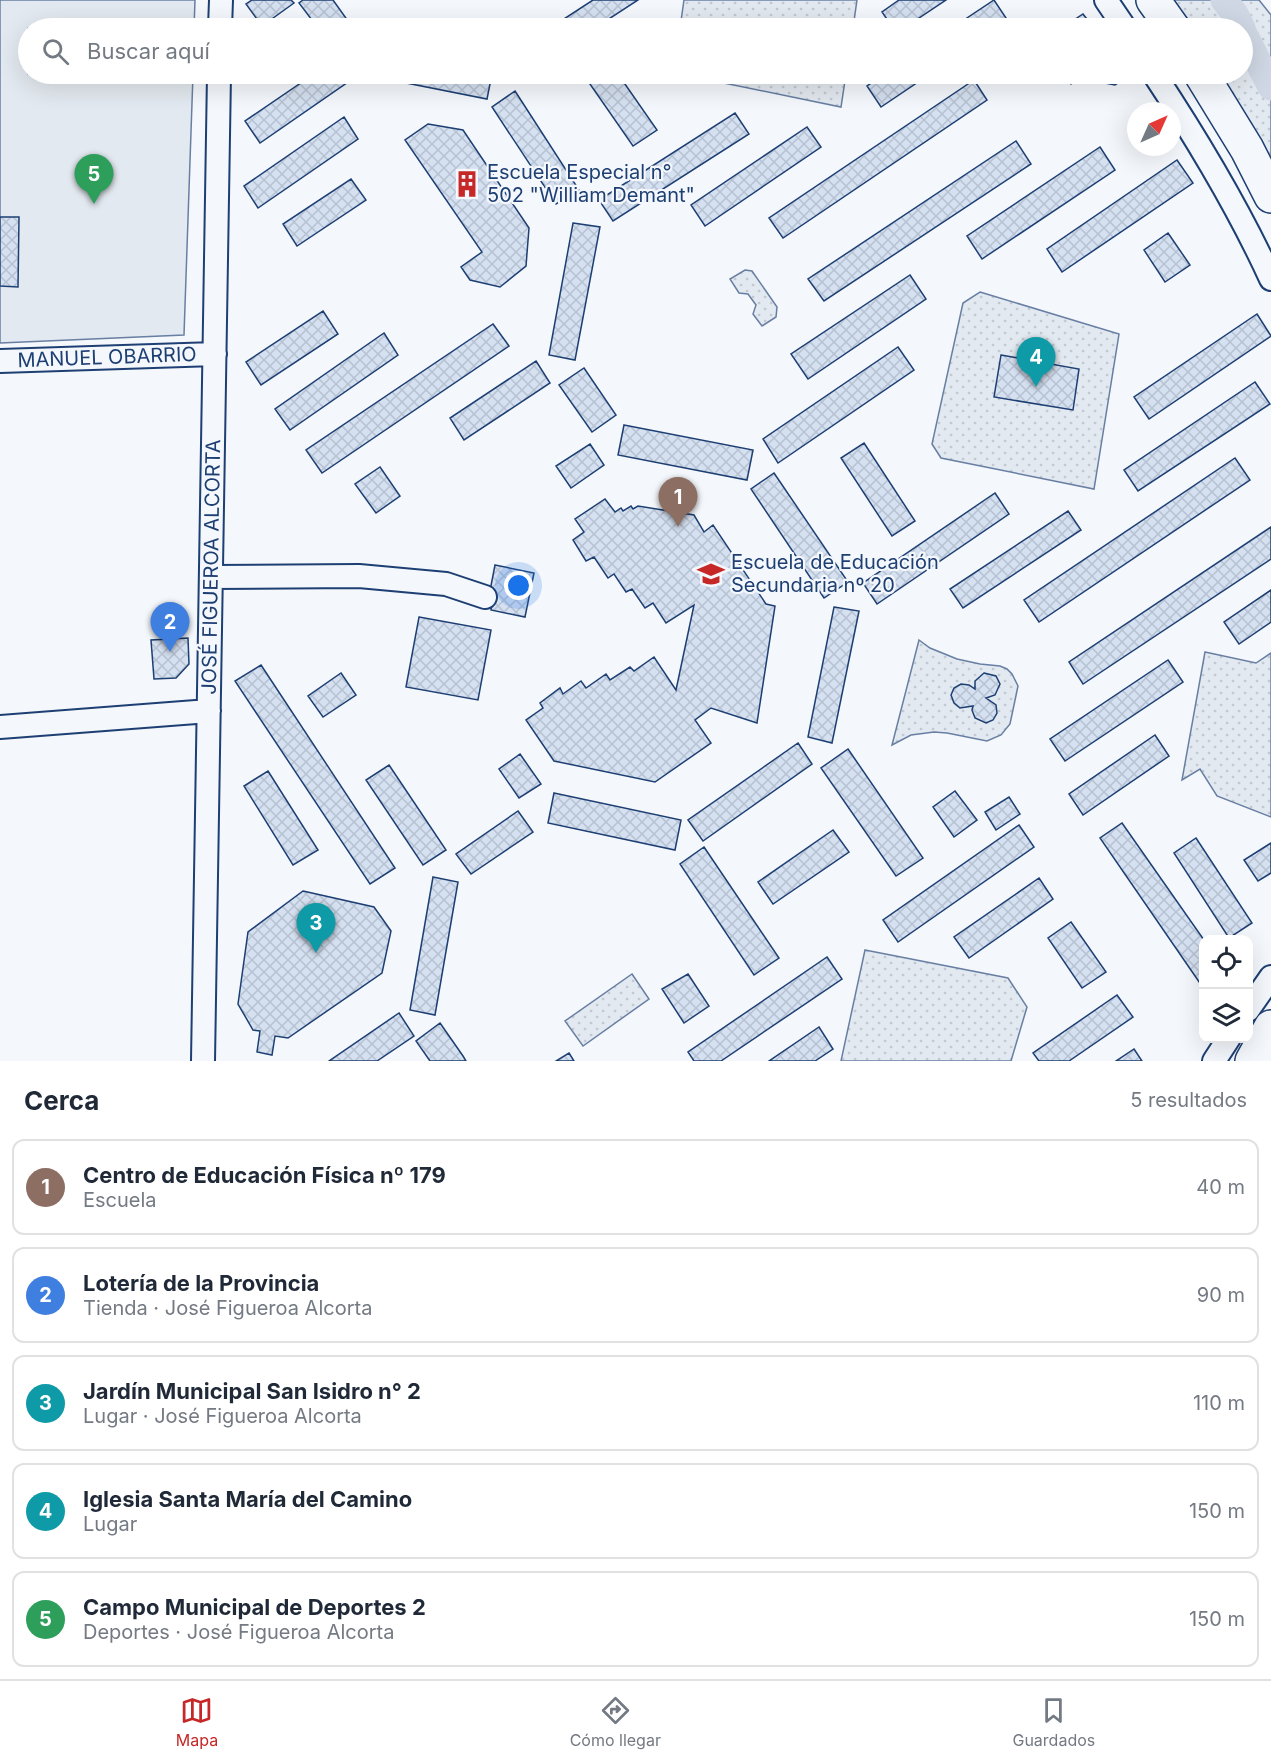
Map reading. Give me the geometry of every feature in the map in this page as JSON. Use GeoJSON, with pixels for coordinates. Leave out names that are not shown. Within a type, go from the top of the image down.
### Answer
{"type":"FeatureCollection","features":[{"type":"Feature","properties":{"kind":"street"},"geometry":{"type":"LineString","coordinates":[[220,18],[221,0]]}},
{"type":"Feature","properties":{"kind":"street"},"geometry":{"type":"LineString","coordinates":[[1106,0],[1118,18]]}},
{"type":"Feature","properties":{"kind":"street"},"geometry":{"type":"LineString","coordinates":[[1153,0],[1166,18]]}},
{"type":"Feature","properties":{"kind":"street","name":"JOSÉ FIGUEROA ALCORTA"},"geometry":{"type":"LineString","coordinates":[[203,1061],[219,84]]}},
{"type":"Feature","properties":{"kind":"street"},"geometry":{"type":"LineString","coordinates":[[1161,84],[1247,227],[1271,279]]}},
{"type":"Feature","properties":{"kind":"street"},"geometry":{"type":"LineString","coordinates":[[1207,84],[1247,149],[1271,196]]}},
{"type":"Feature","properties":{"kind":"street","name":"MANUEL OBARRIO"},"geometry":{"type":"LineString","coordinates":[[0,361],[215,354]]}},
{"type":"Feature","properties":{"kind":"street"},"geometry":{"type":"LineString","coordinates":[[211,577],[358,576],[446,584],[485,597]]}},
{"type":"Feature","properties":{"kind":"street"},"geometry":{"type":"LineString","coordinates":[[0,727],[209,711]]}},
{"type":"Feature","properties":{"kind":"street"},"geometry":{"type":"LineString","coordinates":[[1253,1003],[1271,977]]}},
{"type":"Feature","properties":{"kind":"street"},"geometry":{"type":"LineString","coordinates":[[1252,1061],[1271,1027]]}},
{"type":"Feature","properties":{"kind":"shaded area"},"geometry":{"type":"Polygon","coordinates":[[[0,0],[195,0],[194,18],[18,18],[18,84],[193,84],[184,335],[0,343],[0,0]]]}},
{"type":"Feature","properties":{"kind":"shaded area"},"geometry":{"type":"Polygon","coordinates":[[[684,0],[857,0],[854,18],[681,18],[684,0]]]}},
{"type":"Feature","properties":{"kind":"shaded area"},"geometry":{"type":"Polygon","coordinates":[[[1170,0],[1259,0],[1271,15],[1271,165],[1226,84],[1253,84],[1253,18],[1183,18],[1170,0]]]}},
{"type":"Feature","properties":{"kind":"shaded area"},"geometry":{"type":"Polygon","coordinates":[[[729,84],[844,84],[841,107],[729,84]]]}},
{"type":"Feature","properties":{"kind":"shaded area"},"geometry":{"type":"Polygon","coordinates":[[[745,270],[752,271],[777,307],[776,317],[762,326],[753,314],[756,305],[748,294],[739,293],[730,279],[745,270]]]}},
{"type":"Feature","properties":{"kind":"shaded area"},"geometry":{"type":"Polygon","coordinates":[[[980,292],[1119,334],[1094,489],[941,458],[932,444],[963,303],[980,292]]]}},
{"type":"Feature","properties":{"kind":"shaded area"},"geometry":{"type":"Polygon","coordinates":[[[919,640],[930,648],[957,659],[1000,666],[1012,674],[1018,686],[1010,724],[1001,735],[987,741],[934,732],[911,735],[892,745],[919,640]]]}},
{"type":"Feature","properties":{"kind":"shaded area"},"geometry":{"type":"Polygon","coordinates":[[[1205,652],[1256,663],[1271,653],[1271,817],[1217,796],[1200,769],[1182,780],[1205,652]]]}},
{"type":"Feature","properties":{"kind":"shaded area"},"geometry":{"type":"Polygon","coordinates":[[[865,950],[1008,978],[1027,1007],[1011,1061],[841,1061],[865,950]]]}},
{"type":"Feature","properties":{"kind":"shaded area"},"geometry":{"type":"Polygon","coordinates":[[[632,974],[649,999],[583,1046],[565,1021],[632,974]]]}},
{"type":"Feature","properties":{"kind":"building"},"geometry":{"type":"Polygon","coordinates":[[[252,0],[291,0],[294,3],[273,18],[256,18],[246,4],[252,0]]]}},
{"type":"Feature","properties":{"kind":"building"},"geometry":{"type":"Polygon","coordinates":[[[303,0],[333,0],[346,18],[310,18],[299,3],[303,0]]]}},
{"type":"Feature","properties":{"kind":"building"},"geometry":{"type":"Polygon","coordinates":[[[593,0],[638,0],[610,18],[565,18],[593,0]]]}},
{"type":"Feature","properties":{"kind":"building"},"geometry":{"type":"Polygon","coordinates":[[[899,0],[946,0],[919,18],[886,18],[882,12],[899,0]]]}},
{"type":"Feature","properties":{"kind":"building"},"geometry":{"type":"Polygon","coordinates":[[[994,0],[1006,18],[967,18],[994,0]]]}},
{"type":"Feature","properties":{"kind":"building"},"geometry":{"type":"Polygon","coordinates":[[[299,84],[345,84],[260,143],[245,121],[299,84]]]}},
{"type":"Feature","properties":{"kind":"building"},"geometry":{"type":"Polygon","coordinates":[[[411,84],[490,84],[487,99],[411,84]]]}},
{"type":"Feature","properties":{"kind":"building"},"geometry":{"type":"Polygon","coordinates":[[[590,84],[625,84],[657,130],[633,146],[590,84]]]}},
{"type":"Feature","properties":{"kind":"building"},"geometry":{"type":"Polygon","coordinates":[[[870,84],[915,84],[881,107],[867,86],[870,84]]]}},
{"type":"Feature","properties":{"kind":"building"},"geometry":{"type":"Polygon","coordinates":[[[968,84],[977,84],[987,100],[783,238],[769,218],[968,84]]]}},
{"type":"Feature","properties":{"kind":"building"},"geometry":{"type":"Polygon","coordinates":[[[515,91],[579,190],[556,204],[492,107],[515,91]]]}},
{"type":"Feature","properties":{"kind":"building"},"geometry":{"type":"Polygon","coordinates":[[[735,113],[749,134],[613,221],[599,200],[735,113]]]}},
{"type":"Feature","properties":{"kind":"building"},"geometry":{"type":"Polygon","coordinates":[[[344,117],[358,139],[258,208],[244,186],[344,117]]]}},
{"type":"Feature","properties":{"kind":"building","name":"Escuela Especial n° 502 \"William Demant\""},"geometry":{"type":"Polygon","coordinates":[[[428,124],[463,130],[529,228],[526,266],[500,287],[470,280],[461,267],[482,252],[405,140],[428,124]]]}},
{"type":"Feature","properties":{"kind":"building"},"geometry":{"type":"Polygon","coordinates":[[[807,127],[821,147],[705,226],[691,205],[807,127]]]}},
{"type":"Feature","properties":{"kind":"building"},"geometry":{"type":"Polygon","coordinates":[[[1016,141],[1031,164],[824,301],[808,279],[1016,141]]]}},
{"type":"Feature","properties":{"kind":"building"},"geometry":{"type":"Polygon","coordinates":[[[1100,147],[1115,170],[982,259],[967,236],[1100,147]]]}},
{"type":"Feature","properties":{"kind":"building"},"geometry":{"type":"Polygon","coordinates":[[[1177,160],[1193,183],[1062,272],[1047,249],[1177,160]]]}},
{"type":"Feature","properties":{"kind":"building"},"geometry":{"type":"Polygon","coordinates":[[[351,179],[366,200],[297,246],[283,224],[351,179]]]}},
{"type":"Feature","properties":{"kind":"building"},"geometry":{"type":"Polygon","coordinates":[[[0,217],[19,217],[18,287],[0,286],[0,217]]]}},
{"type":"Feature","properties":{"kind":"building"},"geometry":{"type":"Polygon","coordinates":[[[573,223],[600,227],[575,360],[549,355],[573,223]]]}},
{"type":"Feature","properties":{"kind":"building"},"geometry":{"type":"Polygon","coordinates":[[[1168,233],[1190,265],[1165,282],[1144,250],[1168,233]]]}},
{"type":"Feature","properties":{"kind":"building"},"geometry":{"type":"Polygon","coordinates":[[[910,275],[926,299],[808,379],[791,354],[910,275]]]}},
{"type":"Feature","properties":{"kind":"building"},"geometry":{"type":"Polygon","coordinates":[[[323,311],[338,334],[261,385],[246,362],[323,311]]]}},
{"type":"Feature","properties":{"kind":"building"},"geometry":{"type":"Polygon","coordinates":[[[1257,314],[1271,336],[1149,419],[1134,397],[1257,314]]]}},
{"type":"Feature","properties":{"kind":"building"},"geometry":{"type":"Polygon","coordinates":[[[493,324],[509,346],[322,473],[306,450],[493,324]]]}},
{"type":"Feature","properties":{"kind":"building"},"geometry":{"type":"Polygon","coordinates":[[[384,333],[398,355],[290,430],[275,409],[384,333]]]}},
{"type":"Feature","properties":{"kind":"building"},"geometry":{"type":"Polygon","coordinates":[[[898,347],[914,370],[778,463],[763,439],[898,347]]]}},
{"type":"Feature","properties":{"kind":"building"},"geometry":{"type":"Polygon","coordinates":[[[1001,355],[1079,369],[1073,410],[994,397],[1001,355]]]}},
{"type":"Feature","properties":{"kind":"building"},"geometry":{"type":"Polygon","coordinates":[[[536,361],[550,383],[464,440],[450,418],[536,361]]]}},
{"type":"Feature","properties":{"kind":"building"},"geometry":{"type":"Polygon","coordinates":[[[584,368],[616,415],[592,432],[559,385],[584,368]]]}},
{"type":"Feature","properties":{"kind":"building"},"geometry":{"type":"Polygon","coordinates":[[[1255,382],[1270,404],[1138,491],[1124,470],[1255,382]]]}},
{"type":"Feature","properties":{"kind":"building"},"geometry":{"type":"Polygon","coordinates":[[[624,425],[753,450],[747,480],[618,455],[624,425]]]}},
{"type":"Feature","properties":{"kind":"building"},"geometry":{"type":"Polygon","coordinates":[[[864,443],[915,521],[892,536],[841,458],[864,443]]]}},
{"type":"Feature","properties":{"kind":"building"},"geometry":{"type":"Polygon","coordinates":[[[590,444],[604,465],[571,488],[556,466],[590,444]]]}},
{"type":"Feature","properties":{"kind":"building"},"geometry":{"type":"Polygon","coordinates":[[[1235,458],[1250,480],[1039,622],[1024,600],[1235,458]]]}},
{"type":"Feature","properties":{"kind":"building"},"geometry":{"type":"Polygon","coordinates":[[[380,467],[400,496],[376,513],[355,484],[380,467]]]}},
{"type":"Feature","properties":{"kind":"building"},"geometry":{"type":"Polygon","coordinates":[[[774,473],[848,582],[824,598],[751,489],[774,473]]]}},
{"type":"Feature","properties":{"kind":"building"},"geometry":{"type":"Polygon","coordinates":[[[995,493],[1009,514],[877,604],[863,583],[995,493]]]}},
{"type":"Feature","properties":{"kind":"building"},"geometry":{"type":"Polygon","coordinates":[[[605,499],[615,512],[621,508],[623,511],[631,506],[633,509],[638,506],[694,515],[704,532],[713,525],[766,604],[775,606],[757,723],[711,708],[695,720],[711,743],[655,782],[554,761],[526,720],[543,708],[540,703],[560,688],[563,694],[581,681],[586,688],[606,674],[610,680],[630,667],[634,671],[654,657],[676,690],[694,605],[666,623],[653,603],[645,608],[632,589],[626,592],[614,574],[608,578],[594,557],[586,561],[573,540],[584,532],[575,519],[605,499]]]}},
{"type":"Feature","properties":{"kind":"building"},"geometry":{"type":"Polygon","coordinates":[[[1068,511],[1081,530],[963,608],[950,589],[1068,511]]]}},
{"type":"Feature","properties":{"kind":"building"},"geometry":{"type":"Polygon","coordinates":[[[1271,527],[1271,559],[1083,684],[1069,662],[1271,527]]]}},
{"type":"Feature","properties":{"kind":"building"},"geometry":{"type":"Polygon","coordinates":[[[495,565],[534,573],[525,617],[491,610],[493,596],[489,596],[495,565]]]}},
{"type":"Feature","properties":{"kind":"building"},"geometry":{"type":"Polygon","coordinates":[[[1271,590],[1271,622],[1239,644],[1224,622],[1271,590]]]}},
{"type":"Feature","properties":{"kind":"building"},"geometry":{"type":"Polygon","coordinates":[[[834,607],[859,611],[832,743],[808,737],[834,607]]]}},
{"type":"Feature","properties":{"kind":"building"},"geometry":{"type":"Polygon","coordinates":[[[419,617],[491,630],[478,700],[406,687],[419,617]]]}},
{"type":"Feature","properties":{"kind":"building"},"geometry":{"type":"Polygon","coordinates":[[[188,638],[189,664],[176,678],[154,679],[151,640],[188,638]]]}},
{"type":"Feature","properties":{"kind":"building"},"geometry":{"type":"Polygon","coordinates":[[[1168,660],[1183,682],[1065,761],[1050,739],[1168,660]]]}},
{"type":"Feature","properties":{"kind":"building"},"geometry":{"type":"Polygon","coordinates":[[[261,665],[395,868],[370,884],[235,681],[261,665]]]}},
{"type":"Feature","properties":{"kind":"building"},"geometry":{"type":"Polygon","coordinates":[[[341,673],[356,695],[323,717],[308,696],[341,673]]]}},
{"type":"Feature","properties":{"kind":"building"},"geometry":{"type":"Polygon","coordinates":[[[984,673],[996,676],[1000,684],[995,695],[986,698],[996,705],[997,713],[993,720],[986,723],[975,718],[973,706],[960,708],[954,703],[951,695],[954,688],[961,684],[975,689],[975,681],[984,673]]]}},
{"type":"Feature","properties":{"kind":"building"},"geometry":{"type":"Polygon","coordinates":[[[1155,735],[1169,756],[1083,815],[1069,794],[1155,735]]]}},
{"type":"Feature","properties":{"kind":"building"},"geometry":{"type":"Polygon","coordinates":[[[798,743],[812,764],[703,841],[688,820],[798,743]]]}},
{"type":"Feature","properties":{"kind":"building"},"geometry":{"type":"Polygon","coordinates":[[[848,749],[923,858],[896,876],[821,768],[848,749]]]}},
{"type":"Feature","properties":{"kind":"building"},"geometry":{"type":"Polygon","coordinates":[[[520,754],[541,784],[519,798],[499,769],[520,754]]]}},
{"type":"Feature","properties":{"kind":"building"},"geometry":{"type":"Polygon","coordinates":[[[389,765],[446,850],[423,865],[366,780],[389,765]]]}},
{"type":"Feature","properties":{"kind":"building"},"geometry":{"type":"Polygon","coordinates":[[[268,771],[318,850],[293,865],[244,786],[268,771]]]}},
{"type":"Feature","properties":{"kind":"building"},"geometry":{"type":"Polygon","coordinates":[[[955,791],[977,820],[954,837],[933,807],[955,791]]]}},
{"type":"Feature","properties":{"kind":"building"},"geometry":{"type":"Polygon","coordinates":[[[554,793],[681,820],[675,850],[548,823],[554,793]]]}},
{"type":"Feature","properties":{"kind":"building"},"geometry":{"type":"Polygon","coordinates":[[[1009,797],[1020,814],[996,830],[985,812],[1009,797]]]}},
{"type":"Feature","properties":{"kind":"building"},"geometry":{"type":"Polygon","coordinates":[[[518,811],[533,832],[471,874],[456,854],[518,811]]]}},
{"type":"Feature","properties":{"kind":"building"},"geometry":{"type":"Polygon","coordinates":[[[1122,823],[1200,935],[1199,982],[1100,838],[1122,823]]]}},
{"type":"Feature","properties":{"kind":"building"},"geometry":{"type":"Polygon","coordinates":[[[1019,825],[1034,847],[898,942],[883,920],[1019,825]]]}},
{"type":"Feature","properties":{"kind":"building"},"geometry":{"type":"Polygon","coordinates":[[[833,830],[849,852],[773,904],[758,882],[833,830]]]}},
{"type":"Feature","properties":{"kind":"building"},"geometry":{"type":"Polygon","coordinates":[[[1196,838],[1252,923],[1234,935],[1227,935],[1174,853],[1196,838]]]}},
{"type":"Feature","properties":{"kind":"building"},"geometry":{"type":"Polygon","coordinates":[[[1271,843],[1271,873],[1258,881],[1244,860],[1271,843]]]}},
{"type":"Feature","properties":{"kind":"building"},"geometry":{"type":"Polygon","coordinates":[[[704,847],[779,958],[754,975],[680,864],[704,847]]]}},
{"type":"Feature","properties":{"kind":"building"},"geometry":{"type":"Polygon","coordinates":[[[433,877],[458,882],[435,1015],[410,1010],[433,877]]]}},
{"type":"Feature","properties":{"kind":"building"},"geometry":{"type":"Polygon","coordinates":[[[1039,878],[1053,899],[969,958],[954,937],[1039,878]]]}},
{"type":"Feature","properties":{"kind":"building"},"geometry":{"type":"Polygon","coordinates":[[[303,891],[374,907],[391,931],[382,973],[288,1038],[275,1036],[272,1055],[257,1052],[260,1031],[253,1030],[238,1004],[248,932],[303,891]]]}},
{"type":"Feature","properties":{"kind":"building"},"geometry":{"type":"Polygon","coordinates":[[[1071,922],[1106,972],[1082,988],[1048,938],[1071,922]]]}},
{"type":"Feature","properties":{"kind":"building"},"geometry":{"type":"Polygon","coordinates":[[[827,957],[842,979],[721,1061],[694,1061],[688,1052],[827,957]]]}},
{"type":"Feature","properties":{"kind":"building"},"geometry":{"type":"Polygon","coordinates":[[[688,974],[709,1006],[684,1023],[662,989],[688,974]]]}},
{"type":"Feature","properties":{"kind":"building"},"geometry":{"type":"Polygon","coordinates":[[[1117,995],[1133,1017],[1069,1061],[1039,1061],[1033,1053],[1117,995]]]}},
{"type":"Feature","properties":{"kind":"building"},"geometry":{"type":"Polygon","coordinates":[[[399,1013],[414,1036],[377,1061],[329,1061],[399,1013]]]}},
{"type":"Feature","properties":{"kind":"building"},"geometry":{"type":"Polygon","coordinates":[[[440,1023],[466,1061],[430,1061],[416,1041],[440,1023]]]}},
{"type":"Feature","properties":{"kind":"building"},"geometry":{"type":"Polygon","coordinates":[[[819,1027],[833,1049],[815,1061],[769,1061],[819,1027]]]}},
{"type":"Feature","properties":{"kind":"building"},"geometry":{"type":"Polygon","coordinates":[[[1134,1049],[1142,1061],[1116,1061],[1134,1049]]]}},
{"type":"Feature","properties":{"kind":"building"},"geometry":{"type":"Polygon","coordinates":[[[569,1053],[574,1061],[556,1061],[569,1053]]]}},
{"type":"Feature","properties":{"kind":"waterway"},"geometry":{"type":"LineString","coordinates":[[1224,0],[1237,18]]}},
{"type":"Feature","properties":{"kind":"waterway"},"geometry":{"type":"LineString","coordinates":[[1253,52],[1271,87]]}},
{"type":"Feature","properties":{"kind":"place","name":"Escuela Especial n° 502 \"William Demant\""},"geometry":{"type":"Point","coordinates":[467,184]}},
{"type":"Feature","properties":{"kind":"place","name":"Campo Municipal de Deportes 2"},"geometry":{"type":"Point","coordinates":[94,204]}},
{"type":"Feature","properties":{"kind":"place","name":"Iglesia Santa María del Camino"},"geometry":{"type":"Point","coordinates":[1036,387]}},
{"type":"Feature","properties":{"kind":"place","name":"Centro de Educación Física nº 179"},"geometry":{"type":"Point","coordinates":[678,527]}},
{"type":"Feature","properties":{"kind":"place","name":"Escuela de Educación Secundaria nº 20"},"geometry":{"type":"Point","coordinates":[711,574]}},
{"type":"Feature","properties":{"kind":"place","name":"Lotería de la Provincia"},"geometry":{"type":"Point","coordinates":[170,652]}},
{"type":"Feature","properties":{"kind":"place","name":"Jardín Municipal San Isidro n° 2"},"geometry":{"type":"Point","coordinates":[316,953]}}]}
